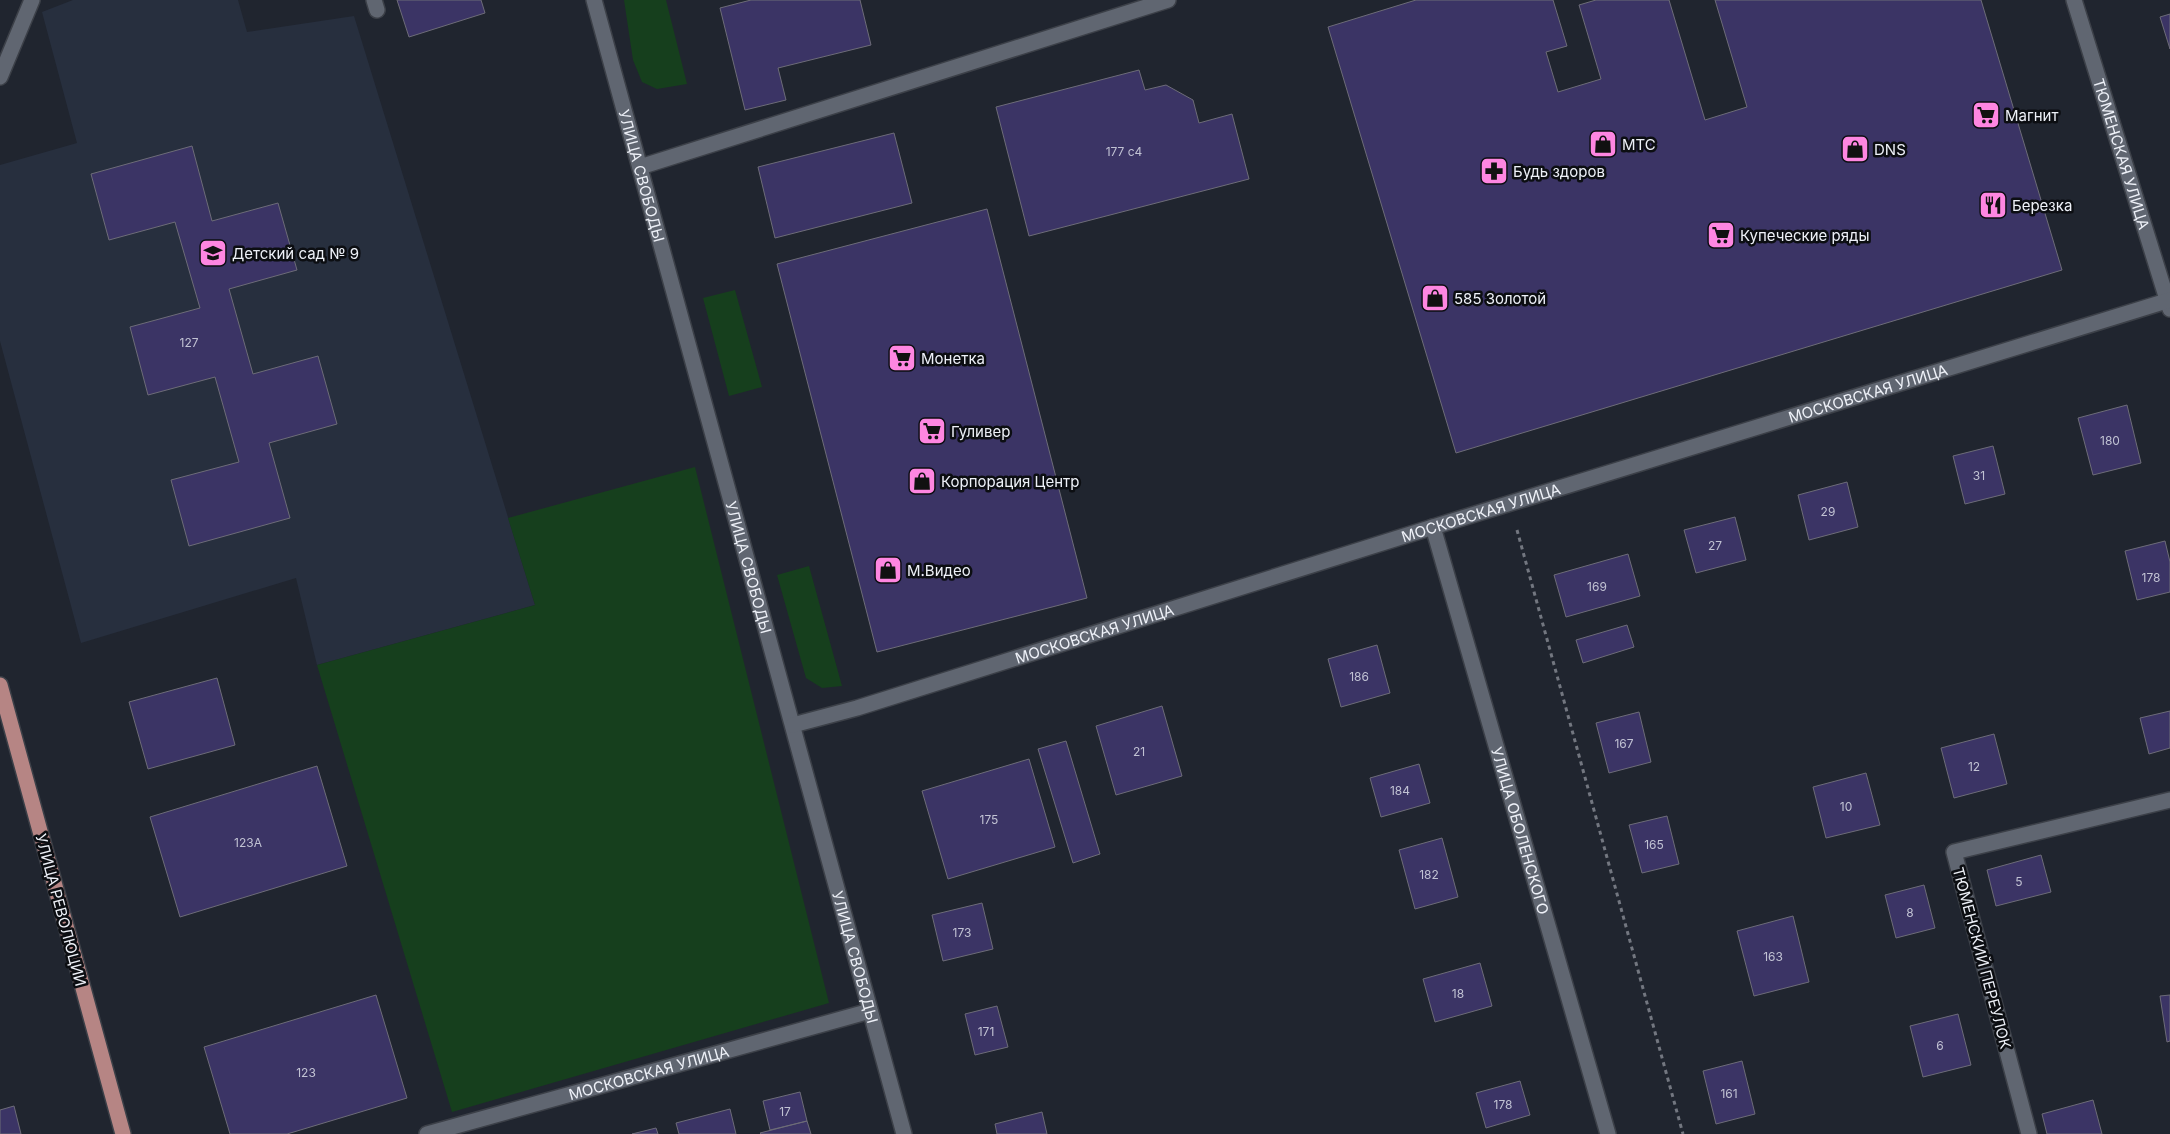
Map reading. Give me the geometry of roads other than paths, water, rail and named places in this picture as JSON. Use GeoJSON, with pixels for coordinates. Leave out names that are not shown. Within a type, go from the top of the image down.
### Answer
{"type":"FeatureCollection","features":[{"type":"Feature","properties":{"kind":"main road","name":"УЛИЦА РЕВОЛЮЦИИ"},"geometry":{"type":"LineString","coordinates":[[0,685],[123,1134]]}},
{"type":"Feature","properties":{"kind":"street"},"geometry":{"type":"LineString","coordinates":[[0,77],[32,0]]}},
{"type":"Feature","properties":{"kind":"street","name":"УЛИЦА СВОБОДЫ"},"geometry":{"type":"LineString","coordinates":[[594,0],[904,1134]]}},
{"type":"Feature","properties":{"kind":"street"},"geometry":{"type":"LineString","coordinates":[[640,167],[1168,0]]}},
{"type":"Feature","properties":{"kind":"street","name":"ТЮМЕНСКАЯ УЛИЦА"},"geometry":{"type":"LineString","coordinates":[[2074,0],[2169,303]]}},
{"type":"Feature","properties":{"kind":"street","name":"МОСКОВСКАЯ УЛИЦА"},"geometry":{"type":"LineString","coordinates":[[793,725],[857,708],[1510,503],[2169,303]]}},
{"type":"Feature","properties":{"kind":"street","name":"УЛИЦА ОБОЛЕНСКОГО"},"geometry":{"type":"LineString","coordinates":[[1433,527],[1608,1134]]}},
{"type":"Feature","properties":{"kind":"street","name":"ТЮМЕНСКИЙ ПЕРЕУЛОК"},"geometry":{"type":"LineString","coordinates":[[2029,1134],[1954,852],[2170,800]]}},
{"type":"Feature","properties":{"kind":"street","name":"МОСКОВСКАЯ УЛИЦА"},"geometry":{"type":"LineString","coordinates":[[427,1134],[870,1011]]}},
{"type":"Feature","properties":{"kind":"place","name":"Магнит"},"geometry":{"type":"Point","coordinates":[1986,115]}},
{"type":"Feature","properties":{"kind":"place","name":"МТС"},"geometry":{"type":"Point","coordinates":[1603,144]}},
{"type":"Feature","properties":{"kind":"place","name":"DNS"},"geometry":{"type":"Point","coordinates":[1855,149]}},
{"type":"Feature","properties":{"kind":"place","name":"Будь здоров"},"geometry":{"type":"Point","coordinates":[1494,171]}},
{"type":"Feature","properties":{"kind":"place","name":"Березка"},"geometry":{"type":"Point","coordinates":[1993,205]}},
{"type":"Feature","properties":{"kind":"place","name":"Купеческие ряды"},"geometry":{"type":"Point","coordinates":[1721,235]}},
{"type":"Feature","properties":{"kind":"place","name":"Детский сад № 9"},"geometry":{"type":"Point","coordinates":[213,253]}},
{"type":"Feature","properties":{"kind":"place","name":"585 Золотой"},"geometry":{"type":"Point","coordinates":[1435,298]}},
{"type":"Feature","properties":{"kind":"place","name":"Монетка"},"geometry":{"type":"Point","coordinates":[902,358]}},
{"type":"Feature","properties":{"kind":"place","name":"Гуливер"},"geometry":{"type":"Point","coordinates":[932,431]}},
{"type":"Feature","properties":{"kind":"place","name":"Корпорация Центр"},"geometry":{"type":"Point","coordinates":[922,481]}},
{"type":"Feature","properties":{"kind":"place","name":"М.Видео"},"geometry":{"type":"Point","coordinates":[888,570]}}]}
